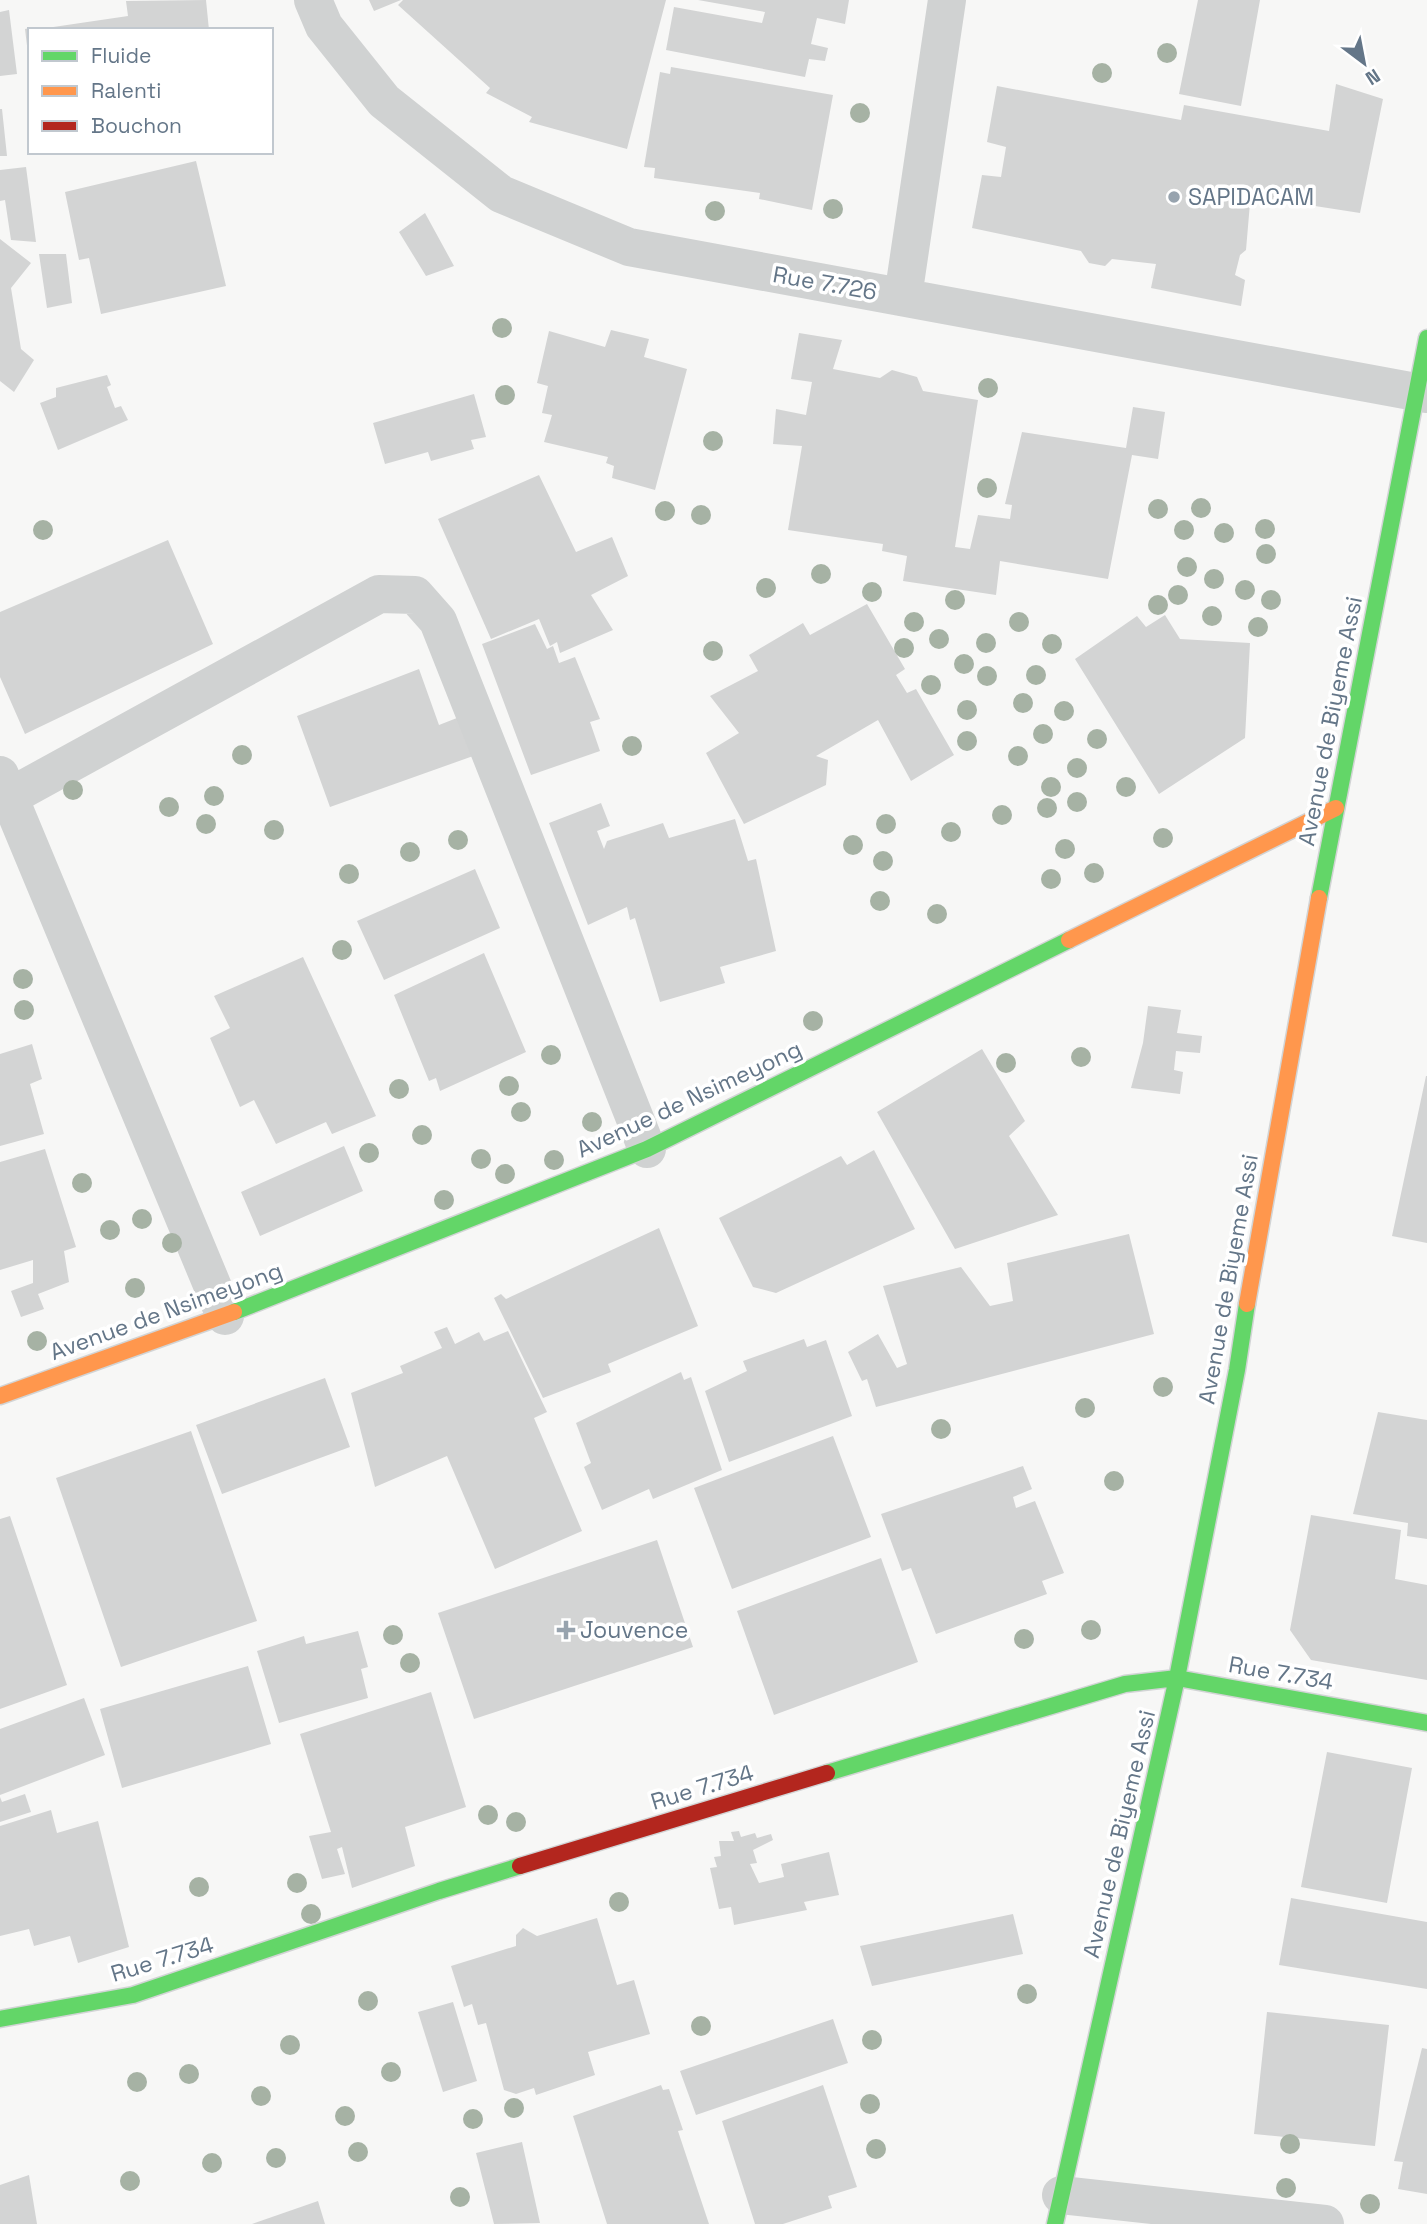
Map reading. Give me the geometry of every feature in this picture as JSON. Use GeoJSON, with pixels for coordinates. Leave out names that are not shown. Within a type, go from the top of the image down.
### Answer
{"type":"FeatureCollection","features":[{"type":"Feature","properties":{"kind":"main road","name":"Avenue de Biyeme Assi"},"geometry":{"type":"LineString","coordinates":[[1058,2209],[1177,1678],[1237,1370],[1256,1244],[1336,808],[1422,393],[1427,338]]}},
{"type":"Feature","properties":{"kind":"main road","name":"Avenue de Nsimeyong"},"geometry":{"type":"LineString","coordinates":[[0,1396],[225,1316],[647,1149],[1336,808]]}},
{"type":"Feature","properties":{"kind":"main road","name":"Rue 7.734"},"geometry":{"type":"LineString","coordinates":[[0,2019],[133,1995],[439,1891],[1125,1684],[1177,1678],[1427,1723]]}},
{"type":"Feature","properties":{"kind":"street","name":"Rue 7.726"},"geometry":{"type":"LineString","coordinates":[[313,0],[324,26],[384,101],[501,194],[629,247],[1422,393]]}},
{"type":"Feature","properties":{"kind":"street"},"geometry":{"type":"LineString","coordinates":[[902,297],[947,0]]}},
{"type":"Feature","properties":{"kind":"street"},"geometry":{"type":"LineString","coordinates":[[225,1316],[5,786],[379,594],[415,595],[438,621],[647,1149]]}},
{"type":"Feature","properties":{"kind":"street"},"geometry":{"type":"LineString","coordinates":[[1058,2209],[1325,2224]]}},
{"type":"Feature","properties":{"kind":"building"},"geometry":{"type":"Polygon","coordinates":[[[206,0],[209,28],[47,28],[128,16],[126,1],[206,0]]]}},
{"type":"Feature","properties":{"kind":"building"},"geometry":{"type":"Polygon","coordinates":[[[369,0],[401,0],[374,11],[369,0]]]}},
{"type":"Feature","properties":{"kind":"building"},"geometry":{"type":"Polygon","coordinates":[[[403,0],[666,0],[627,149],[529,122],[532,117],[486,93],[490,88],[398,5],[403,0]]]}},
{"type":"Feature","properties":{"kind":"building"},"geometry":{"type":"Polygon","coordinates":[[[698,0],[849,0],[845,24],[817,18],[811,44],[828,48],[825,61],[809,59],[805,77],[666,50],[674,7],[762,23],[765,12],[698,0]]]}},
{"type":"Feature","properties":{"kind":"building"},"geometry":{"type":"Polygon","coordinates":[[[1198,0],[1260,0],[1241,106],[1179,94],[1198,0]]]}},
{"type":"Feature","properties":{"kind":"building"},"geometry":{"type":"Polygon","coordinates":[[[9,10],[17,74],[0,76],[0,12],[9,10]]]}},
{"type":"Feature","properties":{"kind":"building"},"geometry":{"type":"Polygon","coordinates":[[[28,28],[28,54],[25,29],[28,28]]]}},
{"type":"Feature","properties":{"kind":"building"},"geometry":{"type":"Polygon","coordinates":[[[671,67],[833,95],[812,210],[759,199],[760,193],[654,178],[655,168],[644,167],[660,72],[670,74],[671,67]]]}},
{"type":"Feature","properties":{"kind":"building"},"geometry":{"type":"Polygon","coordinates":[[[1336,84],[1383,99],[1360,213],[1257,197],[1250,203],[1246,250],[1240,255],[1235,275],[1245,280],[1241,306],[1151,288],[1156,264],[1112,259],[1105,266],[1089,263],[1081,251],[972,228],[982,175],[1001,177],[1006,147],[987,142],[997,86],[1181,120],[1184,105],[1329,131],[1336,84]]]}},
{"type":"Feature","properties":{"kind":"building"},"geometry":{"type":"Polygon","coordinates":[[[2,109],[7,156],[0,156],[2,109]]]}},
{"type":"Feature","properties":{"kind":"building"},"geometry":{"type":"Polygon","coordinates":[[[196,161],[226,286],[101,314],[89,258],[79,260],[65,192],[196,161]]]}},
{"type":"Feature","properties":{"kind":"building"},"geometry":{"type":"Polygon","coordinates":[[[26,167],[36,242],[11,240],[5,200],[0,201],[0,170],[26,167]]]}},
{"type":"Feature","properties":{"kind":"building"},"geometry":{"type":"Polygon","coordinates":[[[425,213],[454,266],[426,276],[399,232],[425,213]]]}},
{"type":"Feature","properties":{"kind":"building"},"geometry":{"type":"Polygon","coordinates":[[[0,239],[31,263],[11,288],[21,349],[34,360],[14,392],[0,381],[0,239]]]}},
{"type":"Feature","properties":{"kind":"building"},"geometry":{"type":"Polygon","coordinates":[[[39,254],[66,254],[72,303],[47,308],[39,254]]]}},
{"type":"Feature","properties":{"kind":"building"},"geometry":{"type":"Polygon","coordinates":[[[611,330],[649,339],[644,357],[687,369],[655,490],[612,478],[614,466],[606,463],[608,457],[544,442],[552,415],[542,413],[548,386],[537,383],[549,331],[605,347],[611,330]]]}},
{"type":"Feature","properties":{"kind":"building"},"geometry":{"type":"Polygon","coordinates":[[[799,333],[842,340],[833,369],[880,378],[892,370],[917,377],[923,391],[978,400],[955,547],[970,549],[978,515],[1010,519],[1012,505],[1005,504],[1022,432],[1126,448],[1133,407],[1165,412],[1158,459],[1132,455],[1108,579],[1000,561],[996,595],[903,581],[907,556],[882,551],[883,544],[788,530],[802,446],[773,444],[776,409],[806,415],[812,382],[791,379],[799,333]]]}},
{"type":"Feature","properties":{"kind":"building"},"geometry":{"type":"Polygon","coordinates":[[[107,375],[111,385],[107,387],[115,408],[121,406],[128,420],[58,450],[40,403],[56,397],[56,388],[107,375]]]}},
{"type":"Feature","properties":{"kind":"building"},"geometry":{"type":"Polygon","coordinates":[[[474,394],[486,437],[471,440],[474,449],[431,461],[428,452],[385,464],[373,423],[474,394]]]}},
{"type":"Feature","properties":{"kind":"building"},"geometry":{"type":"Polygon","coordinates":[[[539,475],[576,552],[612,537],[628,576],[591,595],[613,630],[560,653],[557,642],[550,646],[539,619],[491,639],[438,519],[539,475]]]}},
{"type":"Feature","properties":{"kind":"building"},"geometry":{"type":"Polygon","coordinates":[[[168,540],[213,644],[25,734],[0,677],[0,612],[168,540]]]}},
{"type":"Feature","properties":{"kind":"building"},"geometry":{"type":"Polygon","coordinates":[[[867,604],[905,669],[896,675],[907,693],[916,689],[954,755],[911,781],[878,720],[816,756],[828,760],[826,785],[744,824],[706,753],[739,733],[710,696],[758,671],[749,655],[803,623],[810,635],[867,604]]]}},
{"type":"Feature","properties":{"kind":"building"},"geometry":{"type":"Polygon","coordinates":[[[1165,615],[1180,639],[1250,643],[1245,738],[1159,794],[1075,659],[1137,616],[1146,627],[1165,615]]]}},
{"type":"Feature","properties":{"kind":"building"},"geometry":{"type":"Polygon","coordinates":[[[535,624],[547,649],[553,646],[559,663],[575,657],[600,719],[590,722],[600,751],[531,775],[482,644],[535,624]]]}},
{"type":"Feature","properties":{"kind":"building"},"geometry":{"type":"Polygon","coordinates":[[[419,669],[439,725],[462,716],[476,755],[330,807],[297,716],[419,669]]]}},
{"type":"Feature","properties":{"kind":"building"},"geometry":{"type":"Polygon","coordinates":[[[601,803],[610,826],[597,831],[604,849],[607,841],[663,823],[669,838],[735,819],[748,861],[756,859],[776,951],[720,967],[725,983],[660,1002],[635,918],[630,920],[627,907],[588,925],[549,823],[601,803]]]}},
{"type":"Feature","properties":{"kind":"building"},"geometry":{"type":"Polygon","coordinates":[[[475,869],[500,928],[384,980],[357,921],[475,869]]]}},
{"type":"Feature","properties":{"kind":"building"},"geometry":{"type":"Polygon","coordinates":[[[484,953],[526,1052],[440,1091],[436,1078],[429,1081],[394,995],[484,953]]]}},
{"type":"Feature","properties":{"kind":"building"},"geometry":{"type":"Polygon","coordinates":[[[303,957],[376,1116],[332,1134],[326,1122],[276,1144],[254,1100],[240,1107],[210,1038],[230,1028],[214,996],[303,957]]]}},
{"type":"Feature","properties":{"kind":"building"},"geometry":{"type":"Polygon","coordinates":[[[1148,1006],[1181,1010],[1177,1033],[1202,1036],[1200,1053],[1176,1051],[1174,1070],[1183,1072],[1180,1094],[1131,1088],[1143,1043],[1148,1006]]]}},
{"type":"Feature","properties":{"kind":"building"},"geometry":{"type":"Polygon","coordinates":[[[32,1044],[42,1079],[30,1084],[44,1134],[0,1146],[0,1054],[32,1044]]]}},
{"type":"Feature","properties":{"kind":"building"},"geometry":{"type":"Polygon","coordinates":[[[982,1049],[1025,1121],[1009,1136],[1058,1215],[955,1249],[877,1112],[982,1049]]]}},
{"type":"Feature","properties":{"kind":"building"},"geometry":{"type":"Polygon","coordinates":[[[1427,1076],[1427,1243],[1392,1236],[1427,1076]]]}},
{"type":"Feature","properties":{"kind":"building"},"geometry":{"type":"Polygon","coordinates":[[[344,1146],[363,1191],[260,1236],[241,1192],[344,1146]]]}},
{"type":"Feature","properties":{"kind":"building"},"geometry":{"type":"Polygon","coordinates":[[[45,1149],[76,1247],[64,1251],[69,1282],[38,1294],[44,1309],[21,1317],[11,1291],[33,1283],[33,1260],[0,1270],[0,1162],[45,1149]]]}},
{"type":"Feature","properties":{"kind":"building"},"geometry":{"type":"Polygon","coordinates":[[[874,1150],[915,1229],[776,1293],[753,1287],[719,1218],[841,1156],[847,1165],[874,1150]]]}},
{"type":"Feature","properties":{"kind":"building"},"geometry":{"type":"Polygon","coordinates":[[[659,1228],[698,1326],[608,1364],[611,1372],[543,1398],[494,1298],[501,1294],[506,1299],[659,1228]]]}},
{"type":"Feature","properties":{"kind":"building"},"geometry":{"type":"Polygon","coordinates":[[[1129,1234],[1154,1334],[876,1407],[867,1379],[862,1381],[848,1352],[878,1334],[897,1368],[907,1364],[883,1286],[961,1267],[990,1306],[1013,1301],[1007,1263],[1129,1234]]]}},
{"type":"Feature","properties":{"kind":"building"},"geometry":{"type":"Polygon","coordinates":[[[447,1327],[455,1344],[479,1332],[484,1341],[508,1331],[547,1412],[534,1418],[582,1531],[495,1569],[447,1456],[375,1487],[351,1393],[403,1373],[400,1366],[442,1348],[434,1332],[447,1327]]]}},
{"type":"Feature","properties":{"kind":"building"},"geometry":{"type":"Polygon","coordinates":[[[804,1339],[807,1347],[826,1340],[852,1416],[729,1462],[705,1391],[747,1371],[743,1361],[804,1339]]]}},
{"type":"Feature","properties":{"kind":"building"},"geometry":{"type":"Polygon","coordinates":[[[681,1372],[684,1380],[691,1377],[722,1470],[653,1499],[649,1489],[602,1510],[584,1467],[591,1463],[576,1423],[681,1372]]]}},
{"type":"Feature","properties":{"kind":"building"},"geometry":{"type":"Polygon","coordinates":[[[325,1378],[350,1447],[222,1494],[196,1425],[325,1378]]]}},
{"type":"Feature","properties":{"kind":"building"},"geometry":{"type":"Polygon","coordinates":[[[1378,1412],[1427,1420],[1427,1539],[1407,1536],[1408,1523],[1353,1514],[1378,1412]]]}},
{"type":"Feature","properties":{"kind":"building"},"geometry":{"type":"Polygon","coordinates":[[[191,1431],[257,1621],[121,1667],[56,1478],[191,1431]]]}},
{"type":"Feature","properties":{"kind":"building"},"geometry":{"type":"Polygon","coordinates":[[[833,1436],[871,1537],[732,1589],[694,1488],[833,1436]]]}},
{"type":"Feature","properties":{"kind":"building"},"geometry":{"type":"Polygon","coordinates":[[[1023,1466],[1032,1489],[1013,1497],[1016,1508],[1035,1501],[1064,1573],[1042,1581],[1047,1594],[936,1634],[911,1568],[902,1571],[881,1514],[1023,1466]]]}},
{"type":"Feature","properties":{"kind":"building"},"geometry":{"type":"Polygon","coordinates":[[[1311,1515],[1401,1530],[1395,1579],[1427,1585],[1427,1680],[1311,1660],[1290,1630],[1311,1515]]]}},
{"type":"Feature","properties":{"kind":"building"},"geometry":{"type":"Polygon","coordinates":[[[10,1516],[67,1685],[0,1709],[0,1519],[10,1516]]]}},
{"type":"Feature","properties":{"kind":"building","name":"Jouvence"},"geometry":{"type":"Polygon","coordinates":[[[657,1540],[693,1647],[474,1719],[438,1613],[657,1540]]]}},
{"type":"Feature","properties":{"kind":"building"},"geometry":{"type":"Polygon","coordinates":[[[881,1558],[918,1662],[774,1715],[737,1611],[881,1558]]]}},
{"type":"Feature","properties":{"kind":"building"},"geometry":{"type":"Polygon","coordinates":[[[358,1631],[368,1667],[361,1669],[368,1698],[279,1723],[257,1651],[304,1636],[306,1644],[358,1631]]]}},
{"type":"Feature","properties":{"kind":"building"},"geometry":{"type":"Polygon","coordinates":[[[248,1666],[271,1744],[122,1788],[100,1709],[248,1666]]]}},
{"type":"Feature","properties":{"kind":"building"},"geometry":{"type":"Polygon","coordinates":[[[431,1692],[466,1807],[405,1827],[415,1866],[352,1888],[342,1847],[337,1849],[345,1874],[322,1879],[309,1836],[331,1832],[300,1734],[431,1692]]]}},
{"type":"Feature","properties":{"kind":"building"},"geometry":{"type":"Polygon","coordinates":[[[84,1698],[105,1755],[0,1795],[0,1729],[84,1698]]]}},
{"type":"Feature","properties":{"kind":"building"},"geometry":{"type":"Polygon","coordinates":[[[1327,1752],[1412,1768],[1387,1903],[1301,1887],[1327,1752]]]}},
{"type":"Feature","properties":{"kind":"building"},"geometry":{"type":"Polygon","coordinates":[[[25,1794],[31,1812],[0,1822],[0,1797],[2,1802],[25,1794]]]}},
{"type":"Feature","properties":{"kind":"building"},"geometry":{"type":"Polygon","coordinates":[[[51,1810],[57,1833],[98,1821],[129,1947],[78,1963],[70,1936],[34,1946],[29,1929],[0,1936],[0,1826],[51,1810]]]}},
{"type":"Feature","properties":{"kind":"building"},"geometry":{"type":"Polygon","coordinates":[[[739,1831],[741,1837],[755,1833],[757,1838],[771,1834],[773,1840],[753,1850],[757,1863],[750,1864],[759,1883],[784,1877],[781,1864],[829,1852],[839,1895],[804,1902],[807,1910],[734,1925],[731,1907],[719,1909],[710,1868],[717,1867],[714,1857],[721,1856],[719,1841],[734,1841],[731,1832],[739,1831]]]}},
{"type":"Feature","properties":{"kind":"building"},"geometry":{"type":"Polygon","coordinates":[[[1291,1898],[1427,1922],[1427,1989],[1279,1965],[1291,1898]]]}},
{"type":"Feature","properties":{"kind":"building"},"geometry":{"type":"Polygon","coordinates":[[[1013,1914],[1023,1954],[872,1986],[860,1946],[1013,1914]]]}},
{"type":"Feature","properties":{"kind":"building"},"geometry":{"type":"Polygon","coordinates":[[[597,1918],[617,1985],[634,1980],[650,2034],[588,2052],[595,2075],[536,2095],[534,2088],[516,2094],[504,2090],[486,2023],[478,2025],[472,2004],[464,2007],[451,1966],[516,1946],[516,1935],[523,1928],[537,1936],[597,1918]]]}},
{"type":"Feature","properties":{"kind":"building"},"geometry":{"type":"Polygon","coordinates":[[[453,2002],[477,2081],[443,2092],[418,2012],[453,2002]]]}},
{"type":"Feature","properties":{"kind":"building"},"geometry":{"type":"Polygon","coordinates":[[[1267,2012],[1389,2025],[1375,2146],[1254,2134],[1267,2012]]]}},
{"type":"Feature","properties":{"kind":"building"},"geometry":{"type":"Polygon","coordinates":[[[833,2019],[848,2063],[696,2115],[680,2071],[833,2019]]]}},
{"type":"Feature","properties":{"kind":"building"},"geometry":{"type":"Polygon","coordinates":[[[1422,2048],[1427,2049],[1427,2194],[1398,2189],[1403,2162],[1394,2161],[1422,2048]]]}},
{"type":"Feature","properties":{"kind":"building"},"geometry":{"type":"Polygon","coordinates":[[[661,2085],[663,2090],[669,2089],[683,2130],[678,2131],[709,2224],[607,2224],[573,2116],[661,2085]]]}},
{"type":"Feature","properties":{"kind":"building"},"geometry":{"type":"Polygon","coordinates":[[[823,2085],[857,2187],[828,2196],[832,2208],[783,2224],[755,2224],[722,2121],[823,2085]]]}},
{"type":"Feature","properties":{"kind":"building"},"geometry":{"type":"Polygon","coordinates":[[[522,2142],[540,2223],[494,2224],[476,2153],[522,2142]]]}},
{"type":"Feature","properties":{"kind":"building"},"geometry":{"type":"Polygon","coordinates":[[[29,2175],[37,2224],[0,2224],[0,2185],[29,2175]]]}},
{"type":"Feature","properties":{"kind":"building"},"geometry":{"type":"Polygon","coordinates":[[[318,2201],[325,2224],[252,2224],[318,2201]]]}},
{"type":"Feature","properties":{"kind":"traffic: fast"},"geometry":{"type":"LineString","coordinates":[[1319,898],[1427,338]]}},
{"type":"Feature","properties":{"kind":"traffic: fast"},"geometry":{"type":"LineString","coordinates":[[234,1312],[647,1149],[1069,940]]}},
{"type":"Feature","properties":{"kind":"traffic: fast"},"geometry":{"type":"LineString","coordinates":[[1055,2224],[1177,1678],[1237,1370],[1247,1304]]}},
{"type":"Feature","properties":{"kind":"traffic: fast"},"geometry":{"type":"LineString","coordinates":[[827,1773],[1125,1684],[1177,1678],[1427,1723]]}},
{"type":"Feature","properties":{"kind":"traffic: fast"},"geometry":{"type":"LineString","coordinates":[[0,2019],[133,1995],[520,1866]]}},
{"type":"Feature","properties":{"kind":"traffic: slow"},"geometry":{"type":"LineString","coordinates":[[1069,940],[1336,808]]}},
{"type":"Feature","properties":{"kind":"traffic: slow"},"geometry":{"type":"LineString","coordinates":[[1247,1304],[1319,898]]}},
{"type":"Feature","properties":{"kind":"traffic: slow"},"geometry":{"type":"LineString","coordinates":[[0,1396],[234,1312]]}},
{"type":"Feature","properties":{"kind":"traffic: jam"},"geometry":{"type":"LineString","coordinates":[[520,1866],[827,1773]]}},
{"type":"Feature","properties":{"kind":"place","name":"SAPIDACAM"},"geometry":{"type":"Point","coordinates":[1174,197]}},
{"type":"Feature","properties":{"kind":"place","name":"Jouvence"},"geometry":{"type":"Point","coordinates":[566,1630]}}]}
